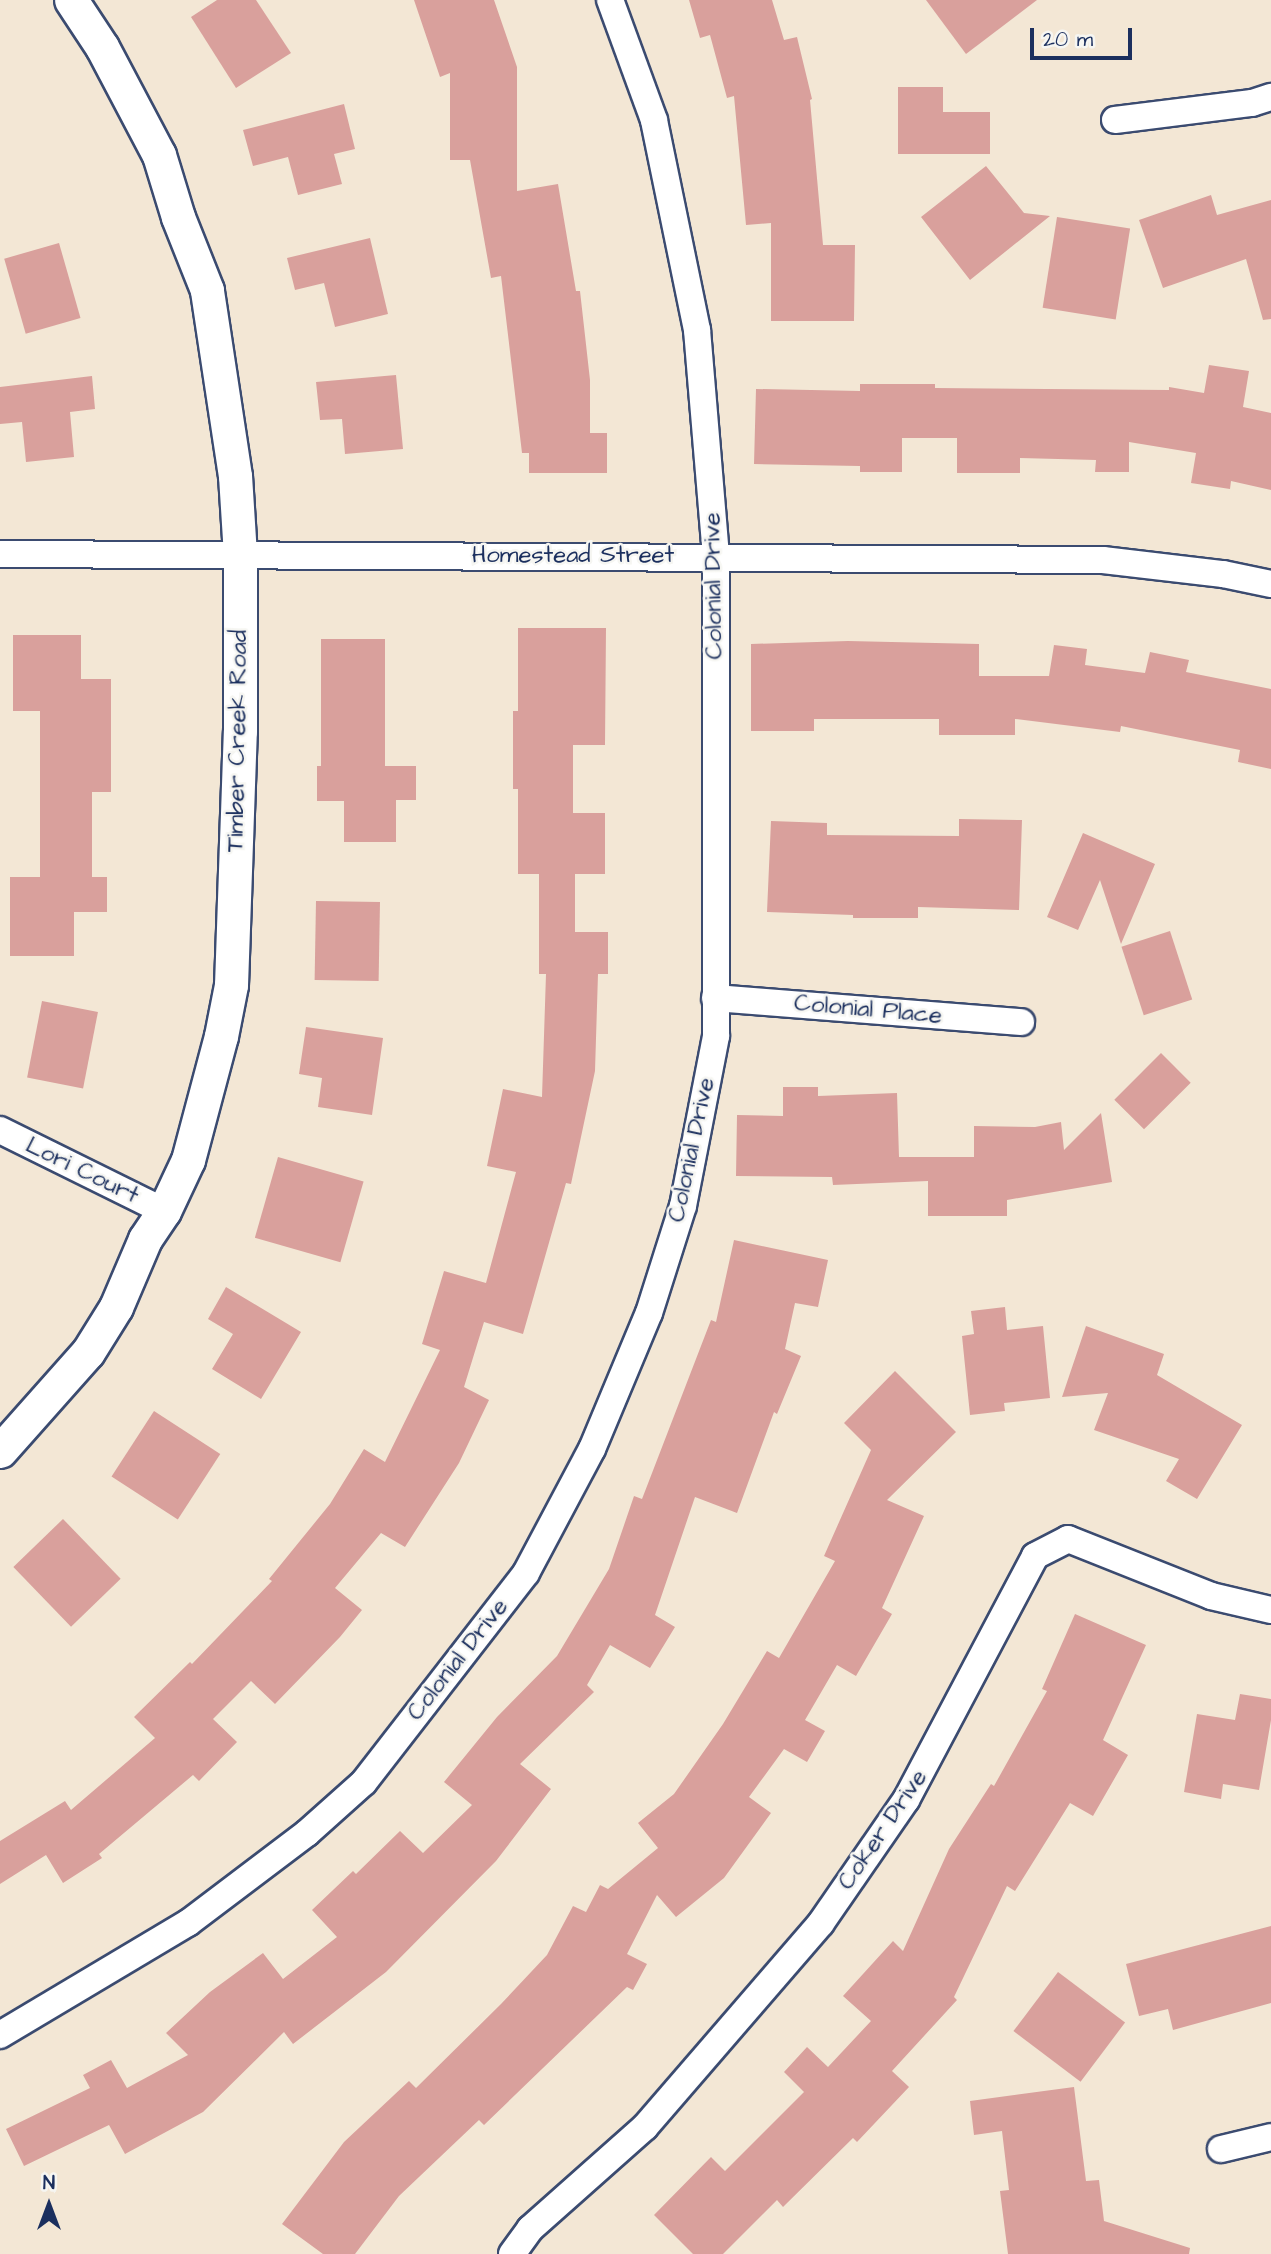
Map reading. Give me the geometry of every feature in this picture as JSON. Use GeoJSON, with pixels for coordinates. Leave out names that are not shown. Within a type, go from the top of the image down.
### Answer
{"type":"FeatureCollection","features":[{"type":"Feature","properties":{"kind":"street","name":"Timber Creek Road"},"geometry":{"type":"LineString","coordinates":[[0,1451],[88,1352],[116,1307],[145,1239],[164,1211],[188,1160],[221,1036],[230,985],[240,731],[240,555],[235,476],[207,290],[178,217],[159,155],[102,47],[71,0]]}},
{"type":"Feature","properties":{"kind":"street","name":"Colonial Drive"},"geometry":{"type":"LineString","coordinates":[[0,2035],[188,1923],[307,1833],[364,1782],[526,1573],[592,1449],[649,1313],[683,1206],[716,1036],[716,556],[697,330],[654,120],[610,0]]}},
{"type":"Feature","properties":{"kind":"street"},"geometry":{"type":"LineString","coordinates":[[1115,120],[1252,103],[1271,97]]}},
{"type":"Feature","properties":{"kind":"street","name":"Homestead Street"},"geometry":{"type":"LineString","coordinates":[[0,554],[1102,560],[1223,574],[1271,584]]}},
{"type":"Feature","properties":{"kind":"street","name":"Colonial Place"},"geometry":{"type":"LineString","coordinates":[[715,998],[1021,1022]]}},
{"type":"Feature","properties":{"kind":"street","name":"Lori Court"},"geometry":{"type":"LineString","coordinates":[[0,1130],[164,1211]]}},
{"type":"Feature","properties":{"kind":"street","name":"Coker Drive"},"geometry":{"type":"LineString","coordinates":[[512,2254],[530,2229],[645,2127],[821,1923],[906,1800],[1035,1556],[1068,1539],[1211,1596],[1271,1610]]}},
{"type":"Feature","properties":{"kind":"street"},"geometry":{"type":"LineString","coordinates":[[1221,2149],[1271,2137]]}},
{"type":"Feature","properties":{"kind":"building"},"geometry":{"type":"Polygon","coordinates":[[[217,0],[256,0],[291,53],[236,88],[191,17],[217,0]]]}},
{"type":"Feature","properties":{"kind":"building"},"geometry":{"type":"Polygon","coordinates":[[[414,0],[494,0],[517,67],[517,191],[558,184],[576,291],[580,291],[590,380],[590,433],[607,433],[607,473],[529,473],[529,453],[522,453],[501,276],[491,278],[470,160],[450,160],[450,73],[440,77],[414,0]]]}},
{"type":"Feature","properties":{"kind":"building"},"geometry":{"type":"Polygon","coordinates":[[[689,0],[772,0],[784,40],[797,37],[812,99],[823,245],[855,245],[854,321],[771,321],[771,223],[746,225],[734,96],[727,98],[710,35],[700,38],[689,0]]]}},
{"type":"Feature","properties":{"kind":"building"},"geometry":{"type":"Polygon","coordinates":[[[926,0],[1037,0],[966,54],[926,0]]]}},
{"type":"Feature","properties":{"kind":"building"},"geometry":{"type":"Polygon","coordinates":[[[898,87],[943,87],[943,112],[990,112],[990,154],[898,154],[898,87]]]}},
{"type":"Feature","properties":{"kind":"building"},"geometry":{"type":"Polygon","coordinates":[[[344,104],[355,149],[334,154],[342,184],[298,195],[288,157],[253,166],[243,130],[344,104]]]}},
{"type":"Feature","properties":{"kind":"building"},"geometry":{"type":"Polygon","coordinates":[[[986,166],[1024,213],[1050,216],[970,280],[921,217],[986,166]]]}},
{"type":"Feature","properties":{"kind":"building"},"geometry":{"type":"Polygon","coordinates":[[[1211,195],[1217,215],[1271,200],[1271,319],[1263,320],[1246,259],[1163,288],[1139,220],[1211,195]]]}},
{"type":"Feature","properties":{"kind":"building"},"geometry":{"type":"Polygon","coordinates":[[[1057,217],[1130,229],[1116,319],[1043,308],[1057,217]]]}},
{"type":"Feature","properties":{"kind":"building"},"geometry":{"type":"Polygon","coordinates":[[[370,238],[388,314],[335,327],[324,283],[295,290],[287,258],[370,238]]]}},
{"type":"Feature","properties":{"kind":"building"},"geometry":{"type":"Polygon","coordinates":[[[59,243],[80,318],[26,334],[4,259],[59,243]]]}},
{"type":"Feature","properties":{"kind":"building"},"geometry":{"type":"Polygon","coordinates":[[[1209,365],[1249,371],[1243,407],[1271,413],[1271,490],[1231,481],[1230,489],[1191,483],[1196,453],[1129,442],[1129,472],[1095,472],[1096,460],[1020,458],[1020,473],[957,473],[957,438],[902,438],[902,472],[860,472],[860,466],[754,464],[756,389],[860,391],[860,384],[935,384],[935,388],[1169,390],[1169,387],[1204,393],[1209,365]]]}},
{"type":"Feature","properties":{"kind":"building"},"geometry":{"type":"Polygon","coordinates":[[[396,375],[403,449],[345,454],[342,419],[320,420],[316,382],[396,375]]]}},
{"type":"Feature","properties":{"kind":"building"},"geometry":{"type":"Polygon","coordinates":[[[92,376],[95,409],[70,412],[74,457],[26,462],[22,422],[0,424],[0,387],[92,376]]]}},
{"type":"Feature","properties":{"kind":"building"},"geometry":{"type":"Polygon","coordinates":[[[518,628],[606,628],[605,745],[573,745],[573,813],[605,813],[605,874],[575,874],[575,932],[608,932],[608,974],[598,974],[595,1071],[571,1184],[566,1183],[523,1334],[484,1322],[464,1387],[489,1400],[459,1463],[405,1547],[381,1533],[335,1588],[362,1610],[340,1637],[275,1704],[251,1681],[213,1719],[237,1742],[199,1781],[193,1775],[99,1854],[102,1858],[63,1883],[46,1855],[0,1884],[0,1841],[65,1801],[71,1810],[155,1738],[134,1717],[190,1662],[192,1664],[272,1581],[269,1579],[330,1504],[364,1449],[385,1462],[440,1350],[422,1344],[444,1271],[486,1283],[516,1172],[487,1166],[503,1089],[542,1097],[546,974],[539,974],[539,874],[518,874],[518,789],[513,789],[513,711],[518,711],[518,628]]]}},
{"type":"Feature","properties":{"kind":"building"},"geometry":{"type":"Polygon","coordinates":[[[13,635],[81,635],[81,679],[111,679],[111,792],[92,792],[92,877],[107,877],[107,912],[74,912],[74,956],[10,956],[10,877],[40,877],[40,711],[13,711],[13,635]]]}},
{"type":"Feature","properties":{"kind":"building"},"geometry":{"type":"Polygon","coordinates":[[[321,639],[385,639],[385,766],[416,766],[416,800],[396,800],[396,842],[344,842],[344,801],[317,801],[317,766],[321,766],[321,639]]]}},
{"type":"Feature","properties":{"kind":"building"},"geometry":{"type":"Polygon","coordinates":[[[848,641],[979,644],[979,676],[1049,676],[1054,645],[1087,649],[1085,665],[1145,673],[1150,652],[1189,660],[1186,672],[1271,689],[1271,769],[1238,762],[1240,750],[1121,726],[1120,732],[1015,719],[1015,735],[939,735],[939,719],[814,719],[814,731],[751,731],[751,644],[848,641]]]}},
{"type":"Feature","properties":{"kind":"building"},"geometry":{"type":"Polygon","coordinates":[[[959,819],[1022,820],[1019,910],[918,907],[918,918],[853,918],[853,915],[767,912],[771,821],[827,823],[827,835],[959,836],[959,819]]]}},
{"type":"Feature","properties":{"kind":"building"},"geometry":{"type":"Polygon","coordinates":[[[1083,833],[1155,864],[1121,944],[1100,880],[1078,930],[1047,917],[1083,833]]]}},
{"type":"Feature","properties":{"kind":"building"},"geometry":{"type":"Polygon","coordinates":[[[316,901],[380,902],[379,981],[315,980],[316,901]]]}},
{"type":"Feature","properties":{"kind":"building"},"geometry":{"type":"Polygon","coordinates":[[[1170,931],[1192,999],[1144,1015],[1121,947],[1170,931]]]}},
{"type":"Feature","properties":{"kind":"building"},"geometry":{"type":"Polygon","coordinates":[[[42,1001],[98,1012],[83,1088],[27,1078],[42,1001]]]}},
{"type":"Feature","properties":{"kind":"building"},"geometry":{"type":"Polygon","coordinates":[[[306,1027],[383,1038],[372,1115],[318,1107],[322,1078],[299,1074],[306,1027]]]}},
{"type":"Feature","properties":{"kind":"building"},"geometry":{"type":"Polygon","coordinates":[[[1161,1053],[1191,1083],[1144,1129],[1114,1100],[1161,1053]]]}},
{"type":"Feature","properties":{"kind":"building"},"geometry":{"type":"Polygon","coordinates":[[[783,1087],[818,1087],[818,1096],[897,1093],[899,1157],[974,1157],[974,1126],[1035,1127],[1061,1122],[1064,1150],[1101,1113],[1112,1182],[1007,1200],[1007,1216],[928,1216],[928,1181],[833,1185],[832,1177],[736,1176],[737,1115],[783,1116],[783,1087]]]}},
{"type":"Feature","properties":{"kind":"building"},"geometry":{"type":"Polygon","coordinates":[[[278,1157],[364,1182],[340,1262],[255,1238],[278,1157]]]}},
{"type":"Feature","properties":{"kind":"building"},"geometry":{"type":"Polygon","coordinates":[[[734,1240],[828,1260],[818,1307],[795,1303],[785,1349],[801,1356],[777,1414],[774,1412],[737,1513],[695,1497],[655,1615],[675,1627],[650,1668],[610,1645],[587,1685],[594,1692],[520,1764],[551,1789],[496,1861],[386,1972],[293,2044],[284,2032],[203,2112],[125,2154],[109,2125],[24,2166],[6,2129],[90,2088],[83,2075],[111,2060],[127,2088],[188,2055],[166,2033],[210,1992],[263,1953],[283,1979],[337,1937],[312,1910],[353,1871],[356,1874],[400,1831],[423,1853],[472,1805],[444,1782],[497,1717],[557,1656],[609,1569],[634,1496],[642,1499],[711,1320],[716,1322],[734,1240]]]}},
{"type":"Feature","properties":{"kind":"building"},"geometry":{"type":"Polygon","coordinates":[[[226,1287],[301,1332],[261,1399],[212,1369],[233,1334],[208,1319],[226,1287]]]}},
{"type":"Feature","properties":{"kind":"building"},"geometry":{"type":"Polygon","coordinates":[[[1005,1307],[1007,1330],[1043,1326],[1050,1398],[1004,1403],[1005,1411],[970,1415],[962,1336],[974,1334],[971,1311],[1005,1307]]]}},
{"type":"Feature","properties":{"kind":"building"},"geometry":{"type":"Polygon","coordinates":[[[1086,1326],[1164,1354],[1157,1375],[1242,1425],[1197,1499],[1166,1481],[1179,1459],[1094,1430],[1108,1393],[1062,1397],[1086,1326]]]}},
{"type":"Feature","properties":{"kind":"building"},"geometry":{"type":"Polygon","coordinates":[[[895,1371],[956,1432],[887,1500],[924,1516],[882,1608],[892,1614],[856,1676],[837,1665],[805,1720],[825,1731],[807,1762],[784,1749],[749,1797],[771,1813],[724,1878],[676,1917],[657,1895],[627,1954],[647,1964],[633,1990],[627,1987],[484,2125],[479,2120],[399,2196],[355,2254],[323,2254],[282,2224],[344,2142],[409,2081],[416,2088],[501,2004],[547,1955],[573,1906],[586,1912],[600,1885],[608,1889],[658,1848],[638,1823],[674,1794],[723,1724],[767,1651],[779,1658],[835,1561],[824,1556],[871,1450],[844,1423],[895,1371]]]}},
{"type":"Feature","properties":{"kind":"building"},"geometry":{"type":"Polygon","coordinates":[[[154,1411],[220,1454],[178,1519],[112,1476],[154,1411]]]}},
{"type":"Feature","properties":{"kind":"building"},"geometry":{"type":"Polygon","coordinates":[[[63,1519],[121,1579],[71,1627],[13,1567],[63,1519]]]}},
{"type":"Feature","properties":{"kind":"building"},"geometry":{"type":"Polygon","coordinates":[[[1075,1614],[1146,1645],[1103,1740],[1128,1755],[1093,1816],[1070,1803],[1015,1891],[1007,1886],[954,1997],[957,2000],[892,2071],[909,2087],[857,2142],[853,2138],[783,2207],[777,2200],[723,2254],[693,2254],[654,2215],[711,2157],[725,2171],[804,2092],[784,2072],[807,2047],[828,2067],[871,2021],[843,1996],[893,1941],[903,1951],[949,1849],[991,1784],[994,1786],[1047,1691],[1042,1689],[1075,1614]]]}},
{"type":"Feature","properties":{"kind":"building"},"geometry":{"type":"Polygon","coordinates":[[[1240,1694],[1271,1699],[1271,1720],[1259,1790],[1223,1784],[1221,1799],[1184,1792],[1197,1714],[1235,1720],[1240,1694]]]}},
{"type":"Feature","properties":{"kind":"building"},"geometry":{"type":"Polygon","coordinates":[[[1271,1926],[1271,2003],[1173,2030],[1168,2009],[1139,2016],[1126,1964],[1271,1926]]]}},
{"type":"Feature","properties":{"kind":"building"},"geometry":{"type":"Polygon","coordinates":[[[1058,1972],[1125,2023],[1081,2082],[1013,2031],[1058,1972]]]}},
{"type":"Feature","properties":{"kind":"building"},"geometry":{"type":"Polygon","coordinates":[[[1074,2087],[1086,2181],[1099,2180],[1104,2221],[1190,2248],[1189,2254],[1008,2254],[1000,2191],[1009,2190],[1002,2131],[974,2135],[970,2101],[1074,2087]]]}}]}
